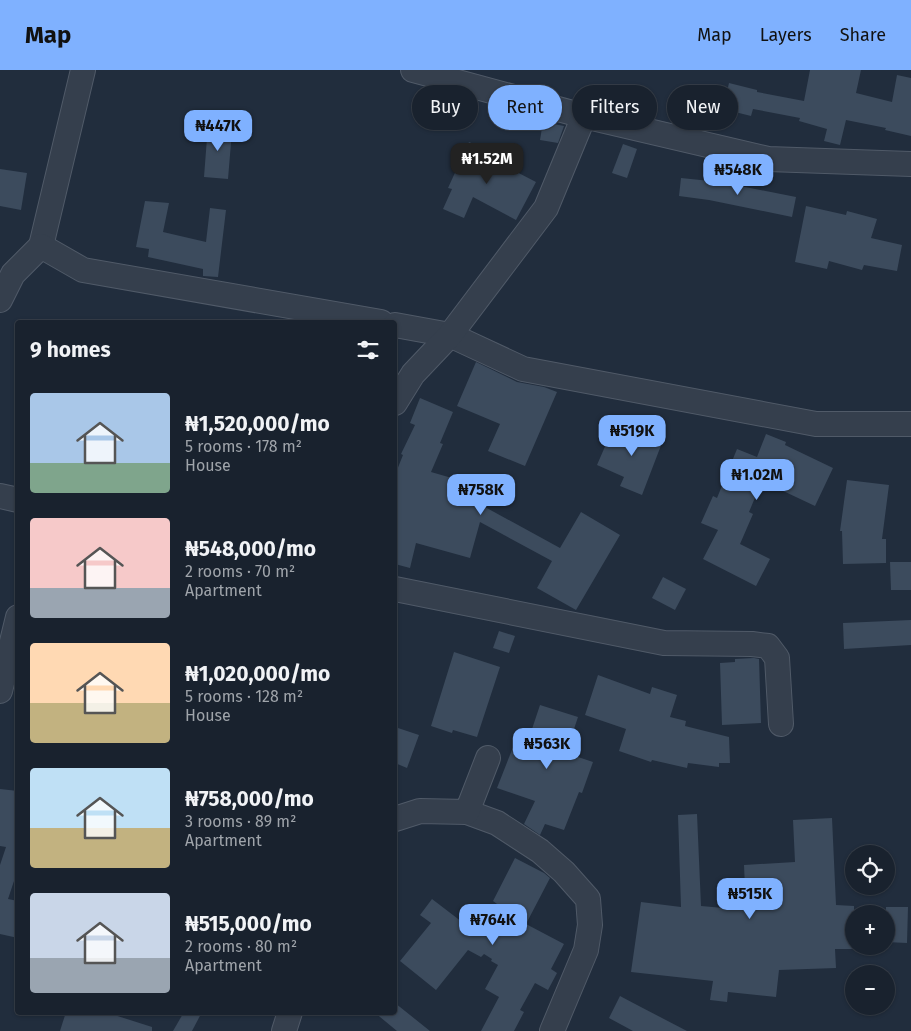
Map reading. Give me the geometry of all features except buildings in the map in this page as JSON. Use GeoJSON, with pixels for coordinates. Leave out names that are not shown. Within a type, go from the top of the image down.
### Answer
{"type":"FeatureCollection","features":[{"type":"Feature","properties":{"kind":"street"},"geometry":{"type":"LineString","coordinates":[[0,300],[13,274],[41,246],[83,70]]}},
{"type":"Feature","properties":{"kind":"street"},"geometry":{"type":"LineString","coordinates":[[412,70],[572,113]]}},
{"type":"Feature","properties":{"kind":"street"},"geometry":{"type":"LineString","coordinates":[[397,400],[414,374],[450,335],[546,208],[578,130]]}},
{"type":"Feature","properties":{"kind":"street"},"geometry":{"type":"LineString","coordinates":[[644,130],[768,159],[911,164]]}},
{"type":"Feature","properties":{"kind":"street"},"geometry":{"type":"LineString","coordinates":[[41,246],[83,270],[369,320]]}},
{"type":"Feature","properties":{"kind":"street"},"geometry":{"type":"LineString","coordinates":[[397,325],[450,335],[524,369],[816,424],[911,424]]}},
{"type":"Feature","properties":{"kind":"street"},"geometry":{"type":"LineString","coordinates":[[0,496],[15,499]]}},
{"type":"Feature","properties":{"kind":"street"},"geometry":{"type":"LineString","coordinates":[[397,589],[664,643],[752,644],[768,646],[777,658],[781,724]]}},
{"type":"Feature","properties":{"kind":"street"},"geometry":{"type":"LineString","coordinates":[[0,691],[15,629]]}},
{"type":"Feature","properties":{"kind":"street"},"geometry":{"type":"LineString","coordinates":[[467,812],[488,758]]}},
{"type":"Feature","properties":{"kind":"street"},"geometry":{"type":"LineString","coordinates":[[397,818],[420,811],[467,812],[497,823],[540,851],[564,872],[588,900],[590,925],[586,950],[552,1031]]}},
{"type":"Feature","properties":{"kind":"street"},"geometry":{"type":"LineString","coordinates":[[284,1031],[289,1015]]}}]}
